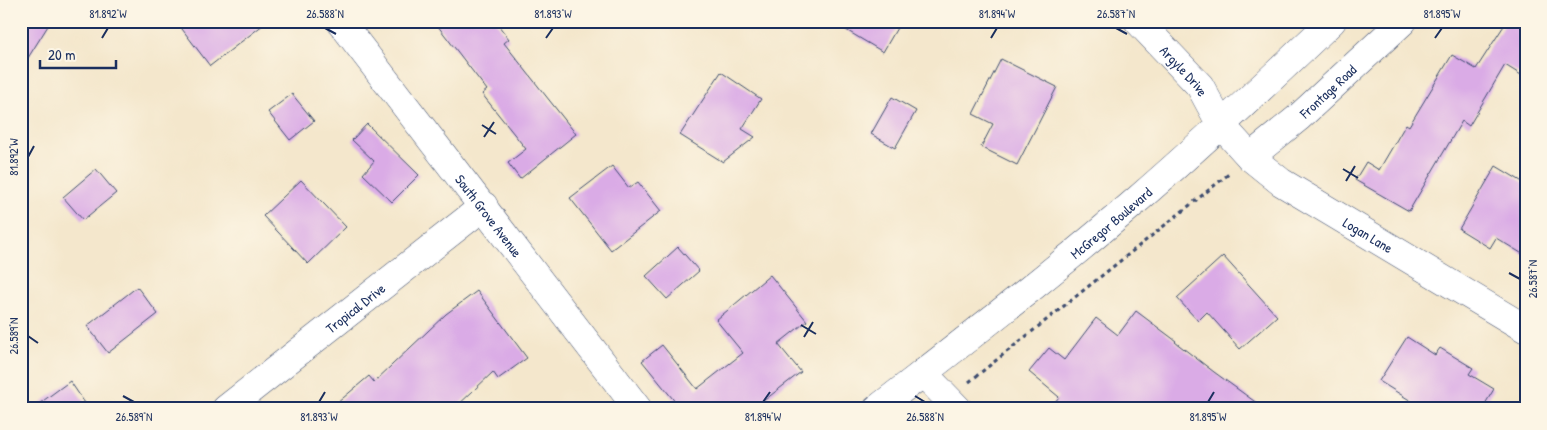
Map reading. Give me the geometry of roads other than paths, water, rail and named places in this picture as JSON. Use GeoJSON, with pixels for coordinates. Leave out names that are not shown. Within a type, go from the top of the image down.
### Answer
{"type":"FeatureCollection","features":[{"type":"Feature","properties":{"kind":"street","name":"South Grove Avenue"},"geometry":{"type":"LineString","coordinates":[[340,21],[484,206],[638,409]]}},
{"type":"Feature","properties":{"kind":"street","name":"Argyle Drive"},"geometry":{"type":"LineString","coordinates":[[1138,21],[1200,86],[1221,125]]}},
{"type":"Feature","properties":{"kind":"street","name":"McGregor Boulevard"},"geometry":{"type":"LineString","coordinates":[[877,409],[1076,251],[1221,125],[1332,21]]}},
{"type":"Feature","properties":{"kind":"street","name":"Frontage Road"},"geometry":{"type":"LineString","coordinates":[[1250,157],[1298,118],[1403,21]]}},
{"type":"Feature","properties":{"kind":"street","name":"Logan Lane"},"geometry":{"type":"LineString","coordinates":[[1221,125],[1250,157],[1281,182],[1526,329]]}},
{"type":"Feature","properties":{"kind":"street","name":"Tropical Drive"},"geometry":{"type":"LineString","coordinates":[[226,409],[484,206]]}},
{"type":"Feature","properties":{"kind":"street"},"geometry":{"type":"LineString","coordinates":[[923,372],[952,404]]}}]}
